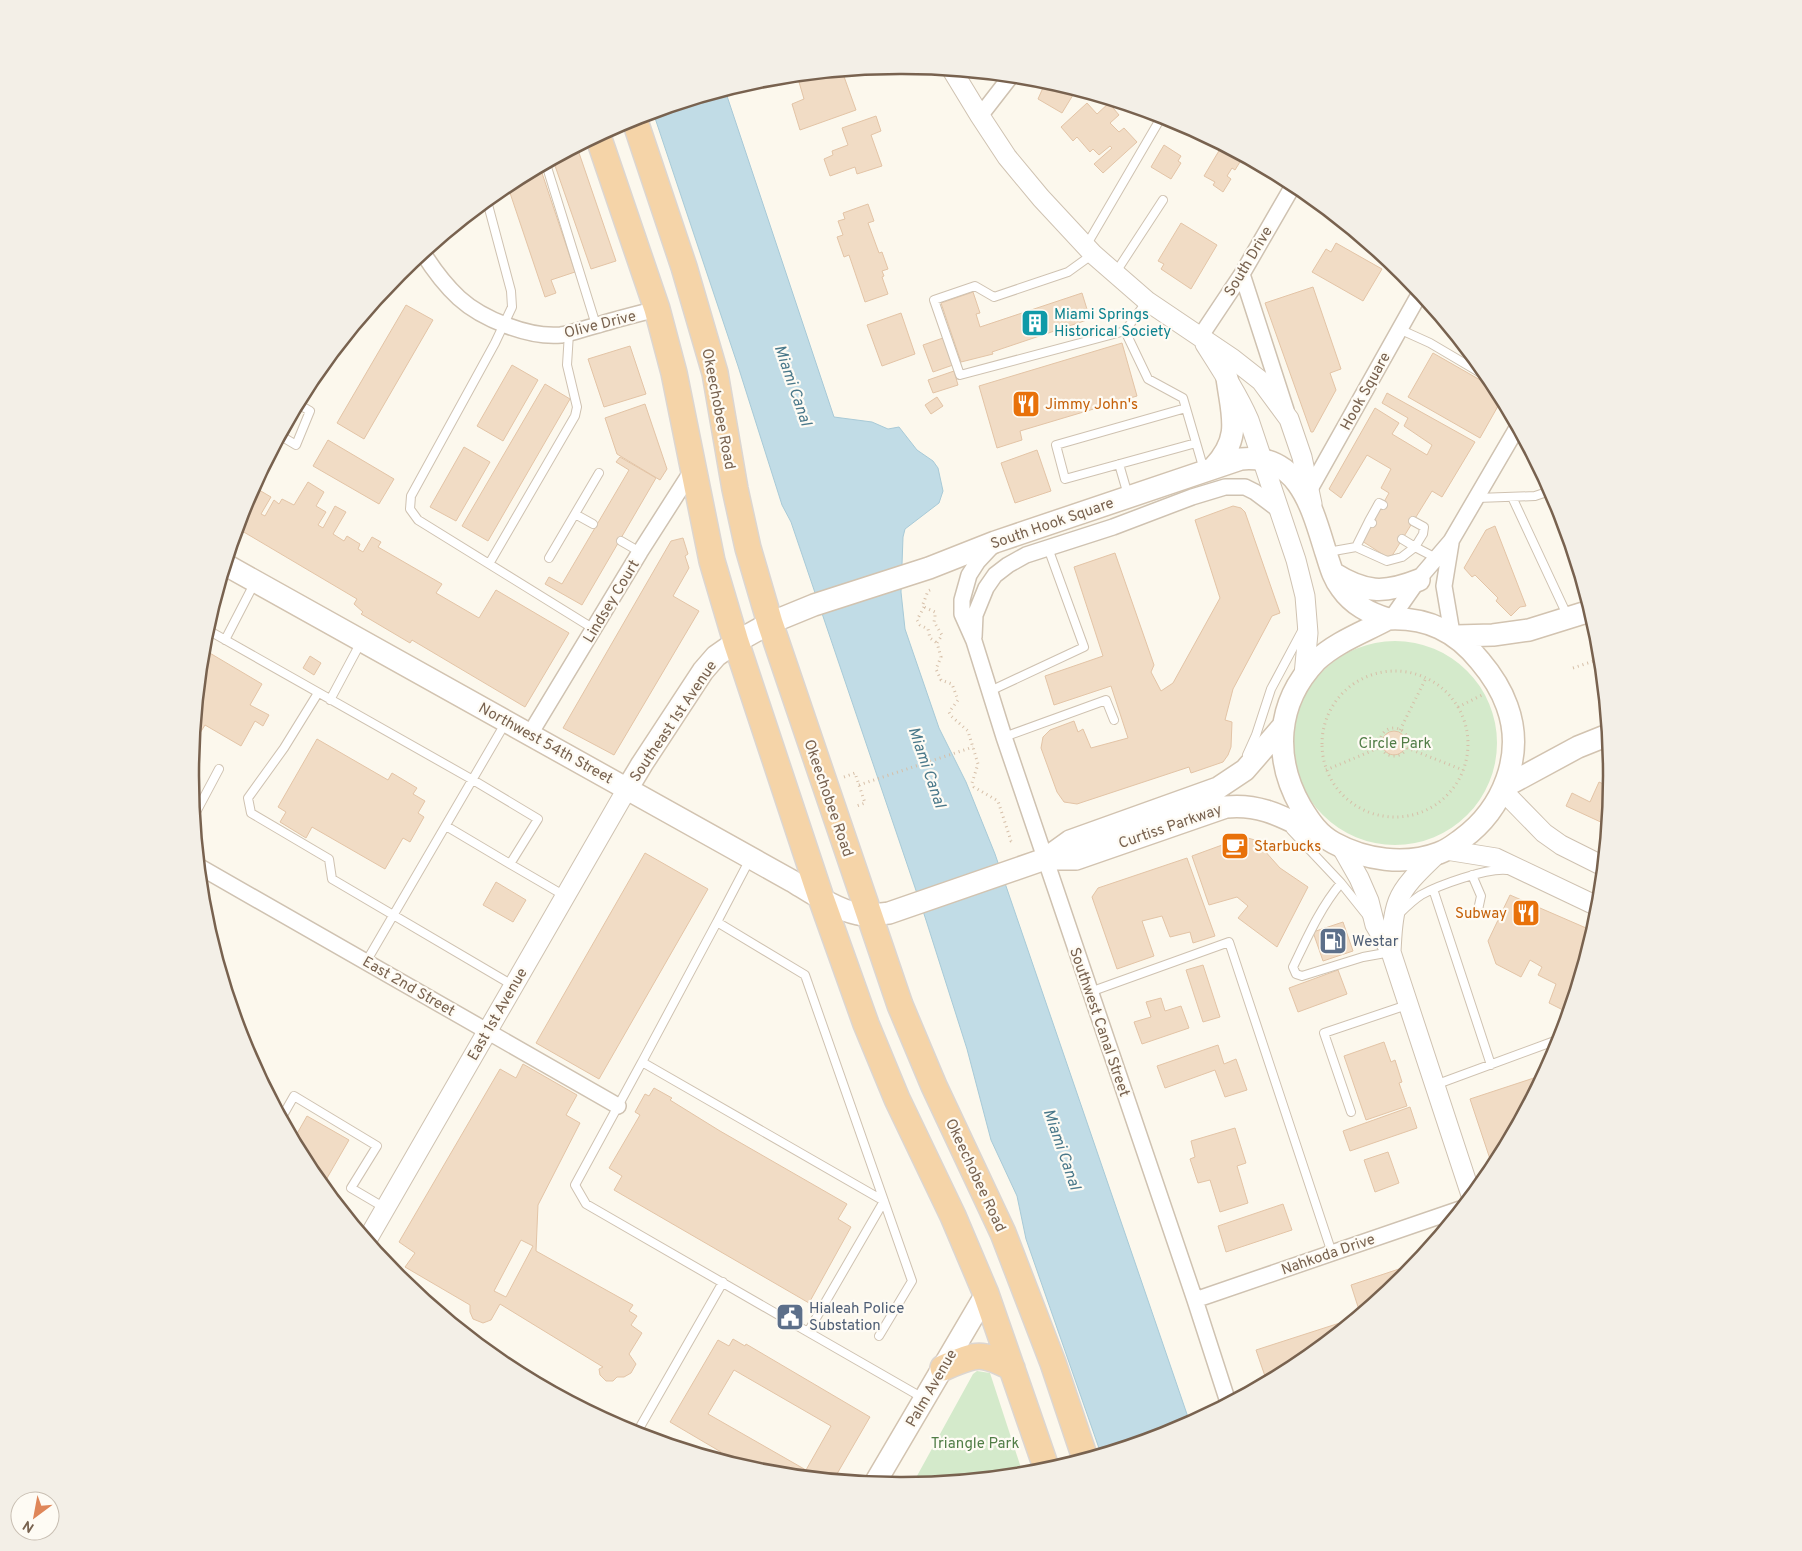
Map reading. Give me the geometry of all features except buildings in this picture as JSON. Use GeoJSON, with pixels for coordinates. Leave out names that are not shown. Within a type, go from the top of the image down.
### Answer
{"type":"FeatureCollection","features":[{"type":"Feature","properties":{"kind":"highway","name":"Okeechobee Road"},"geometry":{"type":"LineString","coordinates":[[636,125],[684,267],[715,373],[740,514],[770,622],[900,1005],[934,1086],[1003,1233],[1053,1363],[1083,1453]]}},
{"type":"Feature","properties":{"kind":"highway"},"geometry":{"type":"LineString","coordinates":[[600,142],[656,309],[674,373],[711,558],[736,642],[821,898],[866,1024],[897,1099],[986,1294],[1044,1462]]}},
{"type":"Feature","properties":{"kind":"highway"},"geometry":{"type":"LineString","coordinates":[[986,1294],[998,1268],[1003,1233]]}},
{"type":"Feature","properties":{"kind":"highway"},"geometry":{"type":"LineString","coordinates":[[943,1368],[969,1357],[982,1355],[998,1360],[1012,1368]]}},
{"type":"Feature","properties":{"kind":"main road"},"geometry":{"type":"LineString","coordinates":[[1209,469],[1222,458],[1230,445],[1233,433],[1228,378]]}},
{"type":"Feature","properties":{"kind":"main road","name":"South Hook Square"},"geometry":{"type":"LineString","coordinates":[[770,622],[814,604],[932,577],[995,542],[1209,469],[1240,459],[1251,458],[1280,466],[1300,486],[1314,513],[1333,573],[1340,588],[1358,606],[1370,613],[1390,619],[1434,626],[1454,635]]}},
{"type":"Feature","properties":{"kind":"main road","name":"Northwest 54th Street"},"geometry":{"type":"LineString","coordinates":[[231,568],[628,788],[821,898],[846,910],[869,915]]}},
{"type":"Feature","properties":{"kind":"main road"},"geometry":{"type":"LineString","coordinates":[[1333,573],[1344,581],[1369,589],[1384,590],[1396,588],[1419,580]]}},
{"type":"Feature","properties":{"kind":"main road"},"geometry":{"type":"LineString","coordinates":[[1454,635],[1494,635],[1529,630],[1583,614]]}},
{"type":"Feature","properties":{"kind":"main road"},"geometry":{"type":"LineString","coordinates":[[1390,619],[1329,650],[1304,675],[1291,698],[1283,726],[1284,762],[1287,776],[1306,816],[1322,836],[1342,848],[1362,855],[1388,859],[1414,859],[1442,852],[1478,826],[1487,816],[1504,789],[1510,772],[1513,739],[1508,706],[1490,672],[1454,635]]}},
{"type":"Feature","properties":{"kind":"main road","name":"Southeast 1st Avenue"},"geometry":{"type":"LineString","coordinates":[[628,788],[703,670],[716,656],[770,622]]}},
{"type":"Feature","properties":{"kind":"main road","name":"Curtiss Parkway"},"geometry":{"type":"LineString","coordinates":[[869,915],[889,913],[1045,859],[1070,841],[1218,788],[1234,779],[1256,759],[1283,726]]}},
{"type":"Feature","properties":{"kind":"main road"},"geometry":{"type":"LineString","coordinates":[[1504,789],[1578,747],[1601,739]]}},
{"type":"Feature","properties":{"kind":"main road","name":"Curtiss Parkway"},"geometry":{"type":"LineString","coordinates":[[1045,859],[1076,859],[1226,807],[1250,806],[1276,814],[1322,836]]}},
{"type":"Feature","properties":{"kind":"main road","name":"Palm Avenue"},"geometry":{"type":"LineString","coordinates":[[879,1477],[986,1294]]}},
{"type":"Feature","properties":{"kind":"street"},"geometry":{"type":"LineString","coordinates":[[956,76],[1007,157],[1041,198],[1090,250],[1114,274],[1147,301],[1233,359],[1261,381],[1289,419]]}},
{"type":"Feature","properties":{"kind":"street"},"geometry":{"type":"LineString","coordinates":[[980,116],[1006,82]]}},
{"type":"Feature","properties":{"kind":"street","name":"South Drive"},"geometry":{"type":"LineString","coordinates":[[1200,337],[1242,274],[1290,191]]}},
{"type":"Feature","properties":{"kind":"street","name":"Olive Drive"},"geometry":{"type":"LineString","coordinates":[[427,258],[460,299],[480,312],[505,324],[541,335],[570,333],[656,309]]}},
{"type":"Feature","properties":{"kind":"street"},"geometry":{"type":"LineString","coordinates":[[1242,274],[1302,457],[1314,513]]}},
{"type":"Feature","properties":{"kind":"street","name":"Hook Square"},"geometry":{"type":"LineString","coordinates":[[1310,489],[1416,299]]}},
{"type":"Feature","properties":{"kind":"street"},"geometry":{"type":"LineString","coordinates":[[1200,337],[1241,401],[1263,460],[1296,560],[1305,596],[1308,618],[1304,675]]}},
{"type":"Feature","properties":{"kind":"street"},"geometry":{"type":"LineString","coordinates":[[1390,619],[1451,541],[1514,434]]}},
{"type":"Feature","properties":{"kind":"street","name":"Lindsey Court"},"geometry":{"type":"LineString","coordinates":[[530,734],[640,552],[693,470]]}},
{"type":"Feature","properties":{"kind":"street","name":"South Hook Square"},"geometry":{"type":"LineString","coordinates":[[995,575],[1026,555],[1135,519],[1192,497],[1235,486],[1245,487],[1255,492],[1279,510]]}},
{"type":"Feature","properties":{"kind":"street"},"geometry":{"type":"LineString","coordinates":[[1128,496],[1135,519]]}},
{"type":"Feature","properties":{"kind":"street"},"geometry":{"type":"LineString","coordinates":[[1451,541],[1444,586],[1448,618],[1454,635]]}},
{"type":"Feature","properties":{"kind":"street","name":"Southwest Canal Street"},"geometry":{"type":"LineString","coordinates":[[995,542],[978,561],[969,575],[964,586],[962,614],[974,641],[1004,738],[1226,1397]]}},
{"type":"Feature","properties":{"kind":"street","name":"Southwest Canal Street"},"geometry":{"type":"LineString","coordinates":[[974,641],[975,615],[980,600],[995,575]]}},
{"type":"Feature","properties":{"kind":"street","name":"East 1st Avenue"},"geometry":{"type":"LineString","coordinates":[[370,1235],[628,788]]}},
{"type":"Feature","properties":{"kind":"street"},"geometry":{"type":"LineString","coordinates":[[1504,789],[1544,833],[1561,845],[1597,863]]}},
{"type":"Feature","properties":{"kind":"street"},"geometry":{"type":"LineString","coordinates":[[1342,848],[1351,861],[1362,886],[1385,922],[1390,952],[1469,1188]]}},
{"type":"Feature","properties":{"kind":"street"},"geometry":{"type":"LineString","coordinates":[[1385,922],[1404,891],[1442,852],[1496,858],[1591,903]]}},
{"type":"Feature","properties":{"kind":"street","name":"East 2nd Street"},"geometry":{"type":"LineString","coordinates":[[206,870],[618,1106]]}},
{"type":"Feature","properties":{"kind":"street","name":"Nahkoda Drive"},"geometry":{"type":"LineString","coordinates":[[1195,1300],[1450,1212]]}},
{"type":"Feature","properties":{"kind":"lane"},"geometry":{"type":"LineString","coordinates":[[1147,301],[1125,331],[960,375],[934,300],[975,286],[994,297],[1068,272],[1090,250],[1158,123]]}},
{"type":"Feature","properties":{"kind":"lane"},"geometry":{"type":"LineString","coordinates":[[548,169],[596,325]]}},
{"type":"Feature","properties":{"kind":"lane"},"geometry":{"type":"LineString","coordinates":[[1114,274],[1163,200]]}},
{"type":"Feature","properties":{"kind":"lane"},"geometry":{"type":"LineString","coordinates":[[488,209],[511,290],[512,307],[505,324],[411,496],[410,509],[418,520],[594,629]]}},
{"type":"Feature","properties":{"kind":"lane"},"geometry":{"type":"LineString","coordinates":[[1399,329],[1430,343],[1472,368]]}},
{"type":"Feature","properties":{"kind":"lane"},"geometry":{"type":"LineString","coordinates":[[1125,331],[1148,379],[1183,398],[1196,443],[1209,469]]}},
{"type":"Feature","properties":{"kind":"lane"},"geometry":{"type":"LineString","coordinates":[[489,564],[575,416],[577,407],[567,364],[570,333]]}},
{"type":"Feature","properties":{"kind":"lane"},"geometry":{"type":"LineString","coordinates":[[286,439],[296,445],[310,410],[304,407]]}},
{"type":"Feature","properties":{"kind":"lane"},"geometry":{"type":"LineString","coordinates":[[1186,408],[1056,445],[1065,479],[1196,443]]}},
{"type":"Feature","properties":{"kind":"lane"},"geometry":{"type":"LineString","coordinates":[[1119,464],[1128,496]]}},
{"type":"Feature","properties":{"kind":"lane"},"geometry":{"type":"LineString","coordinates":[[549,558],[599,474]]}},
{"type":"Feature","properties":{"kind":"lane"},"geometry":{"type":"LineString","coordinates":[[1477,498],[1534,496],[1543,493]]}},
{"type":"Feature","properties":{"kind":"lane"},"geometry":{"type":"LineString","coordinates":[[1512,497],[1569,619]]}},
{"type":"Feature","properties":{"kind":"lane"},"geometry":{"type":"LineString","coordinates":[[1356,547],[1379,504],[1383,505]]}},
{"type":"Feature","properties":{"kind":"lane"},"geometry":{"type":"LineString","coordinates":[[575,514],[593,524]]}},
{"type":"Feature","properties":{"kind":"lane"},"geometry":{"type":"LineString","coordinates":[[1326,552],[1356,547],[1387,561],[1402,558],[1415,547],[1423,534],[1424,527],[1413,521]]}},
{"type":"Feature","properties":{"kind":"lane"},"geometry":{"type":"LineString","coordinates":[[1402,539],[1436,558]]}},
{"type":"Feature","properties":{"kind":"lane"},"geometry":{"type":"LineString","coordinates":[[621,541],[640,552]]}},
{"type":"Feature","properties":{"kind":"lane"},"geometry":{"type":"LineString","coordinates":[[990,692],[1084,647],[1048,548]]}},
{"type":"Feature","properties":{"kind":"lane"},"geometry":{"type":"LineString","coordinates":[[225,640],[256,582]]}},
{"type":"Feature","properties":{"kind":"lane"},"geometry":{"type":"LineString","coordinates":[[1234,779],[1256,735],[1271,690],[1308,618]]}},
{"type":"Feature","properties":{"kind":"lane"},"geometry":{"type":"LineString","coordinates":[[214,634],[538,818],[510,864]]}},
{"type":"Feature","properties":{"kind":"lane"},"geometry":{"type":"LineString","coordinates":[[330,700],[362,640]]}},
{"type":"Feature","properties":{"kind":"lane"},"geometry":{"type":"LineString","coordinates":[[318,693],[284,748],[248,798],[252,812],[329,859],[332,879],[514,986]]}},
{"type":"Feature","properties":{"kind":"lane"},"geometry":{"type":"LineString","coordinates":[[1004,738],[1106,700],[1114,720]]}},
{"type":"Feature","properties":{"kind":"lane"},"geometry":{"type":"LineString","coordinates":[[366,962],[507,721]]}},
{"type":"Feature","properties":{"kind":"lane"},"geometry":{"type":"LineString","coordinates":[[200,801],[219,769]]}},
{"type":"Feature","properties":{"kind":"lane"},"geometry":{"type":"LineString","coordinates":[[1276,814],[1341,883],[1362,912],[1385,922],[1412,901],[1433,889],[1488,870],[1522,871]]}},
{"type":"Feature","properties":{"kind":"lane"},"geometry":{"type":"LineString","coordinates":[[446,826],[566,896]]}},
{"type":"Feature","properties":{"kind":"lane"},"geometry":{"type":"LineString","coordinates":[[750,858],[575,1185],[586,1204],[925,1399]]}},
{"type":"Feature","properties":{"kind":"lane"},"geometry":{"type":"LineString","coordinates":[[1472,875],[1481,896],[1478,910]]}},
{"type":"Feature","properties":{"kind":"lane"},"geometry":{"type":"LineString","coordinates":[[1341,883],[1314,922],[1293,967],[1296,974],[1302,976],[1390,952]]}},
{"type":"Feature","properties":{"kind":"lane"},"geometry":{"type":"LineString","coordinates":[[1433,889],[1491,1064]]}},
{"type":"Feature","properties":{"kind":"lane"},"geometry":{"type":"LineString","coordinates":[[717,922],[805,975],[912,1281],[879,1336]]}},
{"type":"Feature","properties":{"kind":"lane"},"geometry":{"type":"LineString","coordinates":[[1090,992],[1229,942],[1332,1253]]}},
{"type":"Feature","properties":{"kind":"lane"},"geometry":{"type":"LineString","coordinates":[[1351,1112],[1324,1033],[1407,1005]]}},
{"type":"Feature","properties":{"kind":"lane"},"geometry":{"type":"LineString","coordinates":[[1434,1085],[1549,1043]]}},
{"type":"Feature","properties":{"kind":"lane"},"geometry":{"type":"LineString","coordinates":[[642,1062],[884,1201]]}},
{"type":"Feature","properties":{"kind":"lane"},"geometry":{"type":"LineString","coordinates":[[285,1111],[294,1096],[377,1146],[352,1188],[386,1208]]}},
{"type":"Feature","properties":{"kind":"lane"},"geometry":{"type":"LineString","coordinates":[[808,1332],[884,1201]]}},
{"type":"Feature","properties":{"kind":"lane"},"geometry":{"type":"LineString","coordinates":[[640,1427],[723,1282]]}},
{"type":"Feature","properties":{"kind":"path"},"geometry":{"type":"LineString","coordinates":[[932,577],[923,604],[924,607],[918,620],[920,625],[928,629],[930,638],[937,643],[941,657],[936,669],[941,680],[952,684],[958,700],[949,712],[968,731],[978,764],[972,783],[974,787],[998,801],[1011,841],[1014,842]]}},
{"type":"Feature","properties":{"kind":"path"},"geometry":{"type":"LineString","coordinates":[[924,607],[935,612],[934,622],[942,634],[937,643]]}},
{"type":"Feature","properties":{"kind":"path"},"geometry":{"type":"LineString","coordinates":[[1573,668],[1593,661]]}},
{"type":"Feature","properties":{"kind":"path"},"geometry":{"type":"LineString","coordinates":[[1392,671],[1410,672],[1426,678],[1444,690],[1458,707],[1465,722],[1467,754],[1463,770],[1454,786],[1440,801],[1424,811],[1405,816],[1385,816],[1366,811],[1350,801],[1336,787],[1326,770],[1322,753],[1322,735],[1326,718],[1334,703],[1345,690],[1359,680],[1375,673],[1392,671]]}},
{"type":"Feature","properties":{"kind":"path"},"geometry":{"type":"LineString","coordinates":[[1400,730],[1426,678]]}},
{"type":"Feature","properties":{"kind":"path"},"geometry":{"type":"LineString","coordinates":[[1458,707],[1485,694]]}},
{"type":"Feature","properties":{"kind":"path"},"geometry":{"type":"LineString","coordinates":[[1391,729],[1400,730],[1404,732],[1408,739],[1407,748],[1396,756],[1387,754],[1381,747],[1382,738],[1391,729]]}},
{"type":"Feature","properties":{"kind":"path"},"geometry":{"type":"LineString","coordinates":[[859,786],[973,747]]}},
{"type":"Feature","properties":{"kind":"path"},"geometry":{"type":"LineString","coordinates":[[1326,770],[1381,747]]}},
{"type":"Feature","properties":{"kind":"path"},"geometry":{"type":"LineString","coordinates":[[1407,748],[1463,770]]}},
{"type":"Feature","properties":{"kind":"path"},"geometry":{"type":"LineString","coordinates":[[840,778],[855,773],[865,804],[851,808]]}},
{"type":"Feature","properties":{"kind":"green space","name":"Circle Park"},"geometry":{"type":"Polygon","coordinates":[[[1385,641],[1405,641],[1434,648],[1460,664],[1474,678],[1490,704],[1497,733],[1497,753],[1490,782],[1474,808],[1460,822],[1434,838],[1425,841],[1405,845],[1385,845],[1356,838],[1330,822],[1316,808],[1300,782],[1297,773],[1293,753],[1293,733],[1300,704],[1316,678],[1330,664],[1356,648],[1365,645],[1385,641]]]}},
{"type":"Feature","properties":{"kind":"green space","name":"Triangle Park"},"geometry":{"type":"Polygon","coordinates":[[[977,1371],[990,1373],[1021,1467],[947,1476],[917,1477],[973,1374],[977,1371]]]}},
{"type":"Feature","properties":{"kind":"water","name":"Miami Canal"},"geometry":{"type":"Polygon","coordinates":[[[727,96],[834,417],[872,422],[888,429],[899,427],[917,450],[933,461],[938,468],[943,491],[939,503],[905,529],[903,537],[901,592],[905,629],[939,728],[966,782],[995,854],[1188,1416],[1170,1424],[1099,1448],[1026,1239],[1017,1196],[991,1140],[967,1049],[925,917],[791,522],[782,505],[738,366],[655,118],[727,96]]]}},
{"type":"Feature","properties":{"kind":"place","name":"Miami Springs Historical Society"},"geometry":{"type":"Point","coordinates":[1035,323]}},
{"type":"Feature","properties":{"kind":"place","name":"Jimmy John's"},"geometry":{"type":"Point","coordinates":[1026,404]}},
{"type":"Feature","properties":{"kind":"place","name":"Starbucks"},"geometry":{"type":"Point","coordinates":[1235,846]}},
{"type":"Feature","properties":{"kind":"place","name":"Subway"},"geometry":{"type":"Point","coordinates":[1526,913]}},
{"type":"Feature","properties":{"kind":"place","name":"Westar"},"geometry":{"type":"Point","coordinates":[1333,941]}},
{"type":"Feature","properties":{"kind":"place","name":"Hialeah Police Substation"},"geometry":{"type":"Point","coordinates":[790,1317]}}]}
